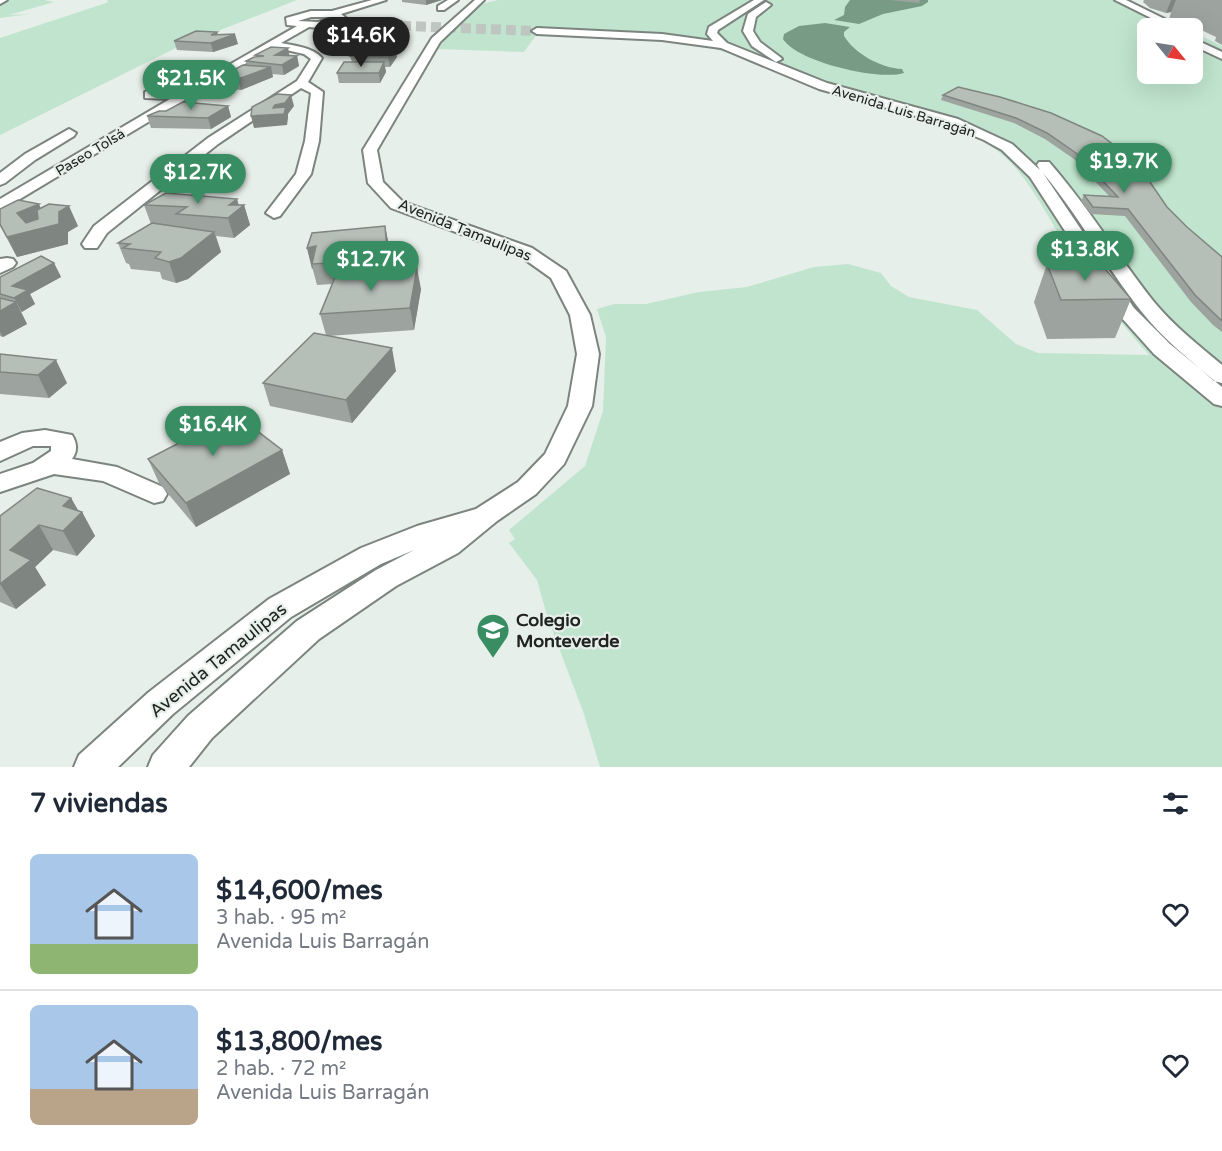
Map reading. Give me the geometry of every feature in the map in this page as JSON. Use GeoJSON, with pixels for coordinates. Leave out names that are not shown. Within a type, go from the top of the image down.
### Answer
{"type":"FeatureCollection","features":[{"type":"Feature","properties":{"kind":"street"},"geometry":{"type":"LineString","coordinates":[[340,20],[311,14],[289,20],[290,23],[305,26],[340,20],[382,0]]}},
{"type":"Feature","properties":{"kind":"street"},"geometry":{"type":"LineString","coordinates":[[441,8],[454,0]]}},
{"type":"Feature","properties":{"kind":"street","name":"Avenida Tamaulipas"},"geometry":{"type":"LineString","coordinates":[[166,767],[200,727],[308,630],[386,578],[448,545],[487,514],[527,488],[555,458],[579,406],[588,354],[580,315],[559,275],[526,252],[397,205],[376,183],[370,150],[436,40],[477,3],[494,0]]}},
{"type":"Feature","properties":{"kind":"street"},"geometry":{"type":"LineString","coordinates":[[724,46],[715,40],[707,29],[760,0]]}},
{"type":"Feature","properties":{"kind":"street"},"geometry":{"type":"LineString","coordinates":[[752,37],[749,20],[755,12],[776,0]]}},
{"type":"Feature","properties":{"kind":"street"},"geometry":{"type":"LineString","coordinates":[[1109,0],[1151,18]]}},
{"type":"Feature","properties":{"kind":"street"},"geometry":{"type":"LineString","coordinates":[[1119,0],[1151,18]]}},
{"type":"Feature","properties":{"kind":"street","name":"Paseo Tolsá"},"geometry":{"type":"LineString","coordinates":[[0,206],[305,26]]}},
{"type":"Feature","properties":{"kind":"street","name":"Avenida Luis Barragán"},"geometry":{"type":"LineString","coordinates":[[707,29],[752,37],[779,60],[812,76],[963,119],[1032,153],[1053,174],[1144,302],[1162,323],[1222,376]]}},
{"type":"Feature","properties":{"kind":"street","name":"Avenida Luis Barragán"},"geometry":{"type":"LineString","coordinates":[[689,30],[537,30],[662,37],[724,46],[823,86],[953,122],[1004,140],[1036,174],[1127,312],[1162,349],[1222,399]]}},
{"type":"Feature","properties":{"kind":"street","name":"Avenida Luis Barragán"},"geometry":{"type":"LineString","coordinates":[[724,46],[752,37]]}},
{"type":"Feature","properties":{"kind":"street"},"geometry":{"type":"LineString","coordinates":[[1203,40],[1222,49]]}},
{"type":"Feature","properties":{"kind":"street"},"geometry":{"type":"LineString","coordinates":[[91,244],[100,230],[213,141],[301,83],[317,58],[308,52],[271,44]]}},
{"type":"Feature","properties":{"kind":"street"},"geometry":{"type":"LineString","coordinates":[[1203,46],[1222,56]]}},
{"type":"Feature","properties":{"kind":"street"},"geometry":{"type":"LineString","coordinates":[[184,96],[148,95],[244,48]]}},
{"type":"Feature","properties":{"kind":"street"},"geometry":{"type":"LineString","coordinates":[[274,213],[303,174],[312,141],[317,92],[301,83]]}},
{"type":"Feature","properties":{"kind":"street"},"geometry":{"type":"LineString","coordinates":[[0,180],[30,157],[69,133]]}},
{"type":"Feature","properties":{"kind":"street"},"geometry":{"type":"LineString","coordinates":[[0,191],[28,189]]}},
{"type":"Feature","properties":{"kind":"street"},"geometry":{"type":"LineString","coordinates":[[0,263],[8,263],[0,267]]}},
{"type":"Feature","properties":{"kind":"street"},"geometry":{"type":"LineString","coordinates":[[0,453],[19,442],[43,436],[63,441],[64,453],[52,465],[37,473],[0,483]]}},
{"type":"Feature","properties":{"kind":"street"},"geometry":{"type":"LineString","coordinates":[[52,465],[108,473],[154,494]]}},
{"type":"Feature","properties":{"kind":"street","name":"Avenida Tamaulipas"},"geometry":{"type":"LineString","coordinates":[[92,767],[161,703],[280,608],[371,556],[427,533],[487,514]]}},
{"type":"Feature","properties":{"kind":"shaded area"},"geometry":{"type":"Polygon","coordinates":[[[0,0],[54,2],[9,15],[30,14],[0,18],[0,0]]]}},
{"type":"Feature","properties":{"kind":"shaded area"},"geometry":{"type":"Polygon","coordinates":[[[107,0],[297,0],[180,46],[0,135],[0,38],[103,4],[108,2],[107,0]]]}},
{"type":"Feature","properties":{"kind":"shaded area"},"geometry":{"type":"Polygon","coordinates":[[[498,0],[1127,0],[1165,18],[1137,18],[1137,84],[1203,84],[1203,37],[1222,46],[1222,767],[600,767],[584,714],[548,619],[537,580],[509,543],[515,539],[509,530],[585,466],[603,411],[606,337],[597,309],[614,304],[646,304],[699,292],[747,287],[814,267],[848,264],[881,273],[891,286],[909,297],[977,310],[1016,344],[1038,353],[1149,355],[1086,276],[1023,177],[1005,157],[987,143],[966,132],[918,116],[823,91],[712,48],[676,41],[637,37],[537,34],[524,52],[437,49],[454,27],[478,5],[498,0]]]}},
{"type":"Feature","properties":{"kind":"shaded area"},"geometry":{"type":"Polygon","coordinates":[[[850,0],[928,0],[928,2],[922,6],[883,14],[859,24],[834,20],[844,15],[845,7],[850,0]]]}},
{"type":"Feature","properties":{"kind":"shaded area"},"geometry":{"type":"Polygon","coordinates":[[[825,23],[850,27],[844,32],[844,36],[855,49],[877,63],[902,69],[904,73],[877,74],[840,68],[804,55],[783,39],[784,34],[799,26],[825,23]]]}},
{"type":"Feature","properties":{"kind":"building"},"geometry":{"type":"Polygon","coordinates":[[[401,21],[395,30],[355,30],[365,22],[401,21]]]}},
{"type":"Feature","properties":{"kind":"building"},"geometry":{"type":"Polygon","coordinates":[[[196,31],[217,32],[211,35],[235,34],[211,43],[174,41],[196,31]]]}},
{"type":"Feature","properties":{"kind":"building"},"geometry":{"type":"Polygon","coordinates":[[[358,34],[398,34],[391,43],[355,43],[358,34]]]}},
{"type":"Feature","properties":{"kind":"building"},"geometry":{"type":"Polygon","coordinates":[[[271,47],[288,48],[275,55],[297,56],[282,65],[246,61],[264,56],[255,55],[271,47]]]}},
{"type":"Feature","properties":{"kind":"building"},"geometry":{"type":"Polygon","coordinates":[[[359,47],[395,47],[388,57],[350,56],[359,47]]]}},
{"type":"Feature","properties":{"kind":"building"},"geometry":{"type":"Polygon","coordinates":[[[344,62],[384,62],[379,73],[337,73],[344,62]]]}},
{"type":"Feature","properties":{"kind":"building"},"geometry":{"type":"Polygon","coordinates":[[[243,65],[271,67],[238,79],[218,78],[243,65]]]}},
{"type":"Feature","properties":{"kind":"building"},"geometry":{"type":"Polygon","coordinates":[[[958,87],[1051,113],[1102,136],[1137,163],[1167,207],[1222,257],[1222,321],[1195,295],[1128,209],[1093,207],[1084,195],[1118,197],[1076,153],[1047,133],[1016,118],[943,95],[958,87]]]}},
{"type":"Feature","properties":{"kind":"building"},"geometry":{"type":"Polygon","coordinates":[[[277,94],[291,95],[285,103],[275,105],[273,108],[286,107],[284,114],[251,116],[252,107],[277,94]]]}},
{"type":"Feature","properties":{"kind":"building"},"geometry":{"type":"Polygon","coordinates":[[[183,102],[228,106],[208,118],[147,116],[166,111],[183,102]]]}},
{"type":"Feature","properties":{"kind":"building"},"geometry":{"type":"Polygon","coordinates":[[[166,193],[237,199],[229,205],[244,205],[228,218],[176,214],[187,207],[144,205],[166,193]]]}},
{"type":"Feature","properties":{"kind":"building"},"geometry":{"type":"Polygon","coordinates":[[[18,200],[39,204],[17,213],[26,223],[38,219],[37,210],[49,204],[69,206],[59,212],[59,224],[7,237],[0,224],[0,209],[18,200]]]}},
{"type":"Feature","properties":{"kind":"building"},"geometry":{"type":"Polygon","coordinates":[[[152,223],[214,232],[181,258],[169,262],[155,258],[161,252],[123,248],[130,244],[118,243],[152,223]]]}},
{"type":"Feature","properties":{"kind":"building"},"geometry":{"type":"Polygon","coordinates":[[[385,226],[388,260],[312,264],[316,246],[307,248],[312,233],[385,226]]]}},
{"type":"Feature","properties":{"kind":"building"},"geometry":{"type":"Polygon","coordinates":[[[41,256],[54,263],[12,286],[28,290],[14,298],[0,294],[0,277],[41,256]]]}},
{"type":"Feature","properties":{"kind":"building"},"geometry":{"type":"Polygon","coordinates":[[[1100,263],[1131,299],[1061,300],[1047,264],[1100,263]]]}},
{"type":"Feature","properties":{"kind":"building"},"geometry":{"type":"Polygon","coordinates":[[[417,268],[410,308],[320,314],[336,275],[417,268]]]}},
{"type":"Feature","properties":{"kind":"building"},"geometry":{"type":"Polygon","coordinates":[[[0,298],[16,302],[0,311],[0,298]]]}},
{"type":"Feature","properties":{"kind":"building"},"geometry":{"type":"Polygon","coordinates":[[[314,333],[392,348],[346,400],[263,383],[314,333]]]}},
{"type":"Feature","properties":{"kind":"building"},"geometry":{"type":"Polygon","coordinates":[[[0,354],[56,360],[38,375],[0,372],[0,354]]]}},
{"type":"Feature","properties":{"kind":"building"},"geometry":{"type":"Polygon","coordinates":[[[235,414],[282,450],[186,503],[148,459],[235,414]]]}},
{"type":"Feature","properties":{"kind":"building"},"geometry":{"type":"Polygon","coordinates":[[[37,488],[71,498],[63,506],[82,512],[63,531],[39,525],[10,550],[31,560],[0,584],[0,516],[37,488]]]}},
{"type":"Feature","properties":{"kind":"tunnel"},"geometry":{"type":"LineString","coordinates":[[356,24],[537,31]]}},
{"type":"Feature","properties":{"kind":"place","name":"Colegio Monteverde"},"geometry":{"type":"Point","coordinates":[493,659]}}]}
